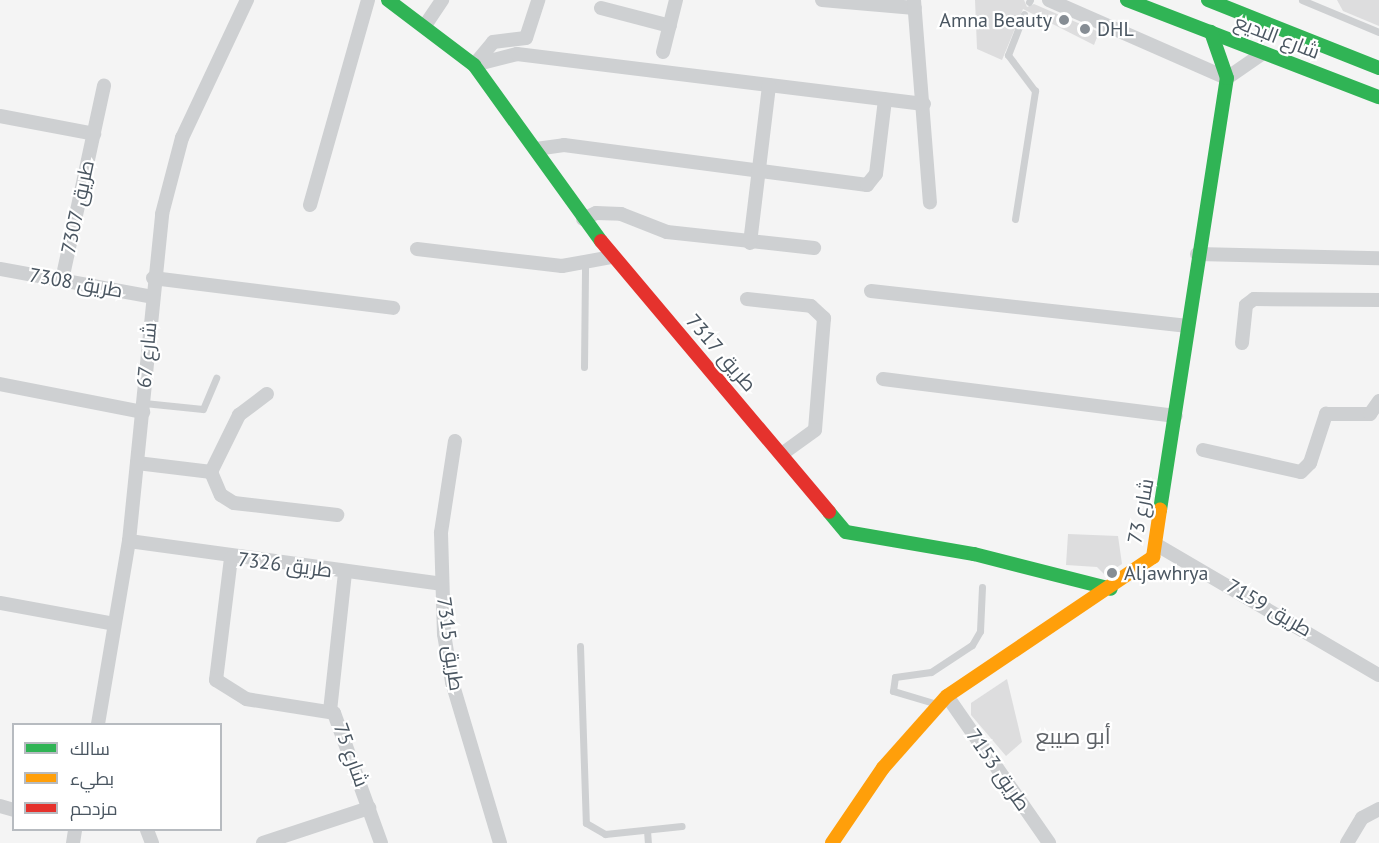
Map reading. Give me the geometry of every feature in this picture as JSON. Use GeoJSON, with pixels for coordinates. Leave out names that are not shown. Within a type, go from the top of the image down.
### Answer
{"type":"FeatureCollection","features":[{"type":"Feature","properties":{"kind":"street","name":"شارع 67"},"geometry":{"type":"LineString","coordinates":[[98,723],[129,541],[143,408],[153,278],[182,138],[247,0]]}},
{"type":"Feature","properties":{"kind":"street"},"geometry":{"type":"LineString","coordinates":[[310,205],[368,0]]}},
{"type":"Feature","properties":{"kind":"street","name":"طريق 7317"},"geometry":{"type":"LineString","coordinates":[[388,0],[426,24],[474,65],[612,257],[783,453],[839,525],[856,536],[974,554],[1111,589]]}},
{"type":"Feature","properties":{"kind":"street"},"geometry":{"type":"LineString","coordinates":[[426,24],[442,0]]}},
{"type":"Feature","properties":{"kind":"street"},"geometry":{"type":"LineString","coordinates":[[474,65],[493,42],[526,39],[538,0]]}},
{"type":"Feature","properties":{"kind":"street"},"geometry":{"type":"LineString","coordinates":[[663,52],[676,0]]}},
{"type":"Feature","properties":{"kind":"street"},"geometry":{"type":"LineString","coordinates":[[822,0],[915,4],[930,202]]}},
{"type":"Feature","properties":{"kind":"street"},"geometry":{"type":"LineString","coordinates":[[1049,0],[1227,78],[1263,53]]}},
{"type":"Feature","properties":{"kind":"street","name":"شارع البديع"},"geometry":{"type":"LineString","coordinates":[[1127,0],[1379,97]]}},
{"type":"Feature","properties":{"kind":"street","name":"شارع البديع"},"geometry":{"type":"LineString","coordinates":[[1208,0],[1379,68]]}},
{"type":"Feature","properties":{"kind":"street"},"geometry":{"type":"LineString","coordinates":[[601,8],[670,26]]}},
{"type":"Feature","properties":{"kind":"street","name":"شارع 73"},"geometry":{"type":"LineString","coordinates":[[832,843],[883,768],[942,700],[1111,589],[1147,563],[1157,545],[1197,254],[1227,78],[1211,32]]}},
{"type":"Feature","properties":{"kind":"street"},"geometry":{"type":"LineString","coordinates":[[474,65],[517,54],[924,104]]}},
{"type":"Feature","properties":{"kind":"street","name":"طريق 7307"},"geometry":{"type":"LineString","coordinates":[[62,280],[105,85]]}},
{"type":"Feature","properties":{"kind":"street"},"geometry":{"type":"LineString","coordinates":[[750,243],[769,85]]}},
{"type":"Feature","properties":{"kind":"street"},"geometry":{"type":"LineString","coordinates":[[536,149],[564,145],[872,183],[885,100]]}},
{"type":"Feature","properties":{"kind":"street","name":"طريق 7307"},"geometry":{"type":"LineString","coordinates":[[0,116],[94,134]]}},
{"type":"Feature","properties":{"kind":"street"},"geometry":{"type":"LineString","coordinates":[[583,219],[596,213],[621,214],[667,232],[750,243],[814,248]]}},
{"type":"Feature","properties":{"kind":"street"},"geometry":{"type":"LineString","coordinates":[[417,249],[562,266],[612,257]]}},
{"type":"Feature","properties":{"kind":"street"},"geometry":{"type":"LineString","coordinates":[[1197,254],[1379,258]]}},
{"type":"Feature","properties":{"kind":"street","name":"طريق 7308"},"geometry":{"type":"LineString","coordinates":[[0,269],[152,297]]}},
{"type":"Feature","properties":{"kind":"street"},"geometry":{"type":"LineString","coordinates":[[153,278],[393,308]]}},
{"type":"Feature","properties":{"kind":"street"},"geometry":{"type":"LineString","coordinates":[[871,291],[1188,326]]}},
{"type":"Feature","properties":{"kind":"street"},"geometry":{"type":"LineString","coordinates":[[747,299],[811,306],[824,318],[815,430],[783,453]]}},
{"type":"Feature","properties":{"kind":"street"},"geometry":{"type":"LineString","coordinates":[[1242,343],[1246,305],[1254,299],[1379,300]]}},
{"type":"Feature","properties":{"kind":"street"},"geometry":{"type":"LineString","coordinates":[[883,379],[1176,416]]}},
{"type":"Feature","properties":{"kind":"street"},"geometry":{"type":"LineString","coordinates":[[0,384],[143,408]]}},
{"type":"Feature","properties":{"kind":"street"},"geometry":{"type":"LineString","coordinates":[[211,472],[239,415],[267,394]]}},
{"type":"Feature","properties":{"kind":"street"},"geometry":{"type":"LineString","coordinates":[[1203,450],[1301,472],[1310,463],[1326,414],[1370,414],[1379,400]]}},
{"type":"Feature","properties":{"kind":"street","name":"طريق 7315"},"geometry":{"type":"LineString","coordinates":[[455,441],[444,508],[441,584],[453,682],[500,843]]}},
{"type":"Feature","properties":{"kind":"street"},"geometry":{"type":"LineString","coordinates":[[137,463],[211,472]]}},
{"type":"Feature","properties":{"kind":"street"},"geometry":{"type":"LineString","coordinates":[[211,472],[222,495],[234,503],[338,515]]}},
{"type":"Feature","properties":{"kind":"street","name":"طريق 7326"},"geometry":{"type":"LineString","coordinates":[[129,541],[231,558],[441,584]]}},
{"type":"Feature","properties":{"kind":"street","name":"طريق 7159"},"geometry":{"type":"LineString","coordinates":[[1157,545],[1379,675]]}},
{"type":"Feature","properties":{"kind":"street","name":"شارع 75"},"geometry":{"type":"LineString","coordinates":[[231,558],[214,674],[220,686],[261,703],[330,711],[339,720],[381,843]]}},
{"type":"Feature","properties":{"kind":"street"},"geometry":{"type":"LineString","coordinates":[[330,711],[345,572]]}},
{"type":"Feature","properties":{"kind":"street"},"geometry":{"type":"LineString","coordinates":[[0,603],[114,624]]}},
{"type":"Feature","properties":{"kind":"street","name":"طريق 7153"},"geometry":{"type":"LineString","coordinates":[[942,700],[1049,843]]}},
{"type":"Feature","properties":{"kind":"street"},"geometry":{"type":"LineString","coordinates":[[263,843],[369,808]]}},
{"type":"Feature","properties":{"kind":"street"},"geometry":{"type":"LineString","coordinates":[[1347,843],[1362,818],[1379,809]]}},
{"type":"Feature","properties":{"kind":"lane"},"geometry":{"type":"LineString","coordinates":[[1302,0],[1321,4],[1379,32]]}},
{"type":"Feature","properties":{"kind":"lane"},"geometry":{"type":"LineString","coordinates":[[1015,219],[1035,91],[1008,55],[1024,14]]}},
{"type":"Feature","properties":{"kind":"lane"},"geometry":{"type":"LineString","coordinates":[[584,367],[585,263]]}},
{"type":"Feature","properties":{"kind":"lane"},"geometry":{"type":"LineString","coordinates":[[143,408],[203,409],[216,378]]}},
{"type":"Feature","properties":{"kind":"lane"},"geometry":{"type":"LineString","coordinates":[[942,700],[896,692],[892,685],[898,674],[931,672],[972,645],[980,632],[982,588]]}},
{"type":"Feature","properties":{"kind":"lane"},"geometry":{"type":"LineString","coordinates":[[580,645],[582,813],[586,823],[605,834],[682,826]]}},
{"type":"Feature","properties":{"kind":"lane"},"geometry":{"type":"LineString","coordinates":[[647,830],[648,843]]}},
{"type":"Feature","properties":{"kind":"building"},"geometry":{"type":"Polygon","coordinates":[[[975,0],[1024,0],[1027,7],[1034,4],[1099,32],[1094,45],[1023,9],[1002,60],[977,49],[975,0]]]}},
{"type":"Feature","properties":{"kind":"building"},"geometry":{"type":"Polygon","coordinates":[[[1337,0],[1379,0],[1379,26],[1343,11],[1337,0]]]}},
{"type":"Feature","properties":{"kind":"building"},"geometry":{"type":"Polygon","coordinates":[[[1068,534],[1118,536],[1122,564],[1105,575],[1097,567],[1066,565],[1068,534]]]}},
{"type":"Feature","properties":{"kind":"building"},"geometry":{"type":"Polygon","coordinates":[[[1007,679],[1022,742],[1006,756],[971,715],[971,703],[1007,679]]]}},
{"type":"Feature","properties":{"kind":"traffic: fast"},"geometry":{"type":"LineString","coordinates":[[388,0],[474,65],[601,241]]}},
{"type":"Feature","properties":{"kind":"traffic: fast"},"geometry":{"type":"LineString","coordinates":[[1127,0],[1379,97]]}},
{"type":"Feature","properties":{"kind":"traffic: fast"},"geometry":{"type":"LineString","coordinates":[[1208,0],[1379,68]]}},
{"type":"Feature","properties":{"kind":"traffic: fast"},"geometry":{"type":"LineString","coordinates":[[1160,510],[1227,78],[1211,32]]}},
{"type":"Feature","properties":{"kind":"traffic: fast"},"geometry":{"type":"LineString","coordinates":[[829,512],[846,532],[974,554],[1111,589]]}},
{"type":"Feature","properties":{"kind":"traffic: slow"},"geometry":{"type":"LineString","coordinates":[[832,843],[883,768],[947,696],[1153,557],[1160,510]]}},
{"type":"Feature","properties":{"kind":"traffic: jam"},"geometry":{"type":"LineString","coordinates":[[601,241],[829,512]]}},
{"type":"Feature","properties":{"kind":"place","name":"Amna Beauty"},"geometry":{"type":"Point","coordinates":[1064,20]}},
{"type":"Feature","properties":{"kind":"place","name":"DHL"},"geometry":{"type":"Point","coordinates":[1085,29]}},
{"type":"Feature","properties":{"kind":"place","name":"Aljawhrya"},"geometry":{"type":"Point","coordinates":[1112,573]}},
{"type":"Feature","properties":{"kind":"district","name":"أبو صيبع"},"geometry":{"type":"Point","coordinates":[1073,737]}}]}
